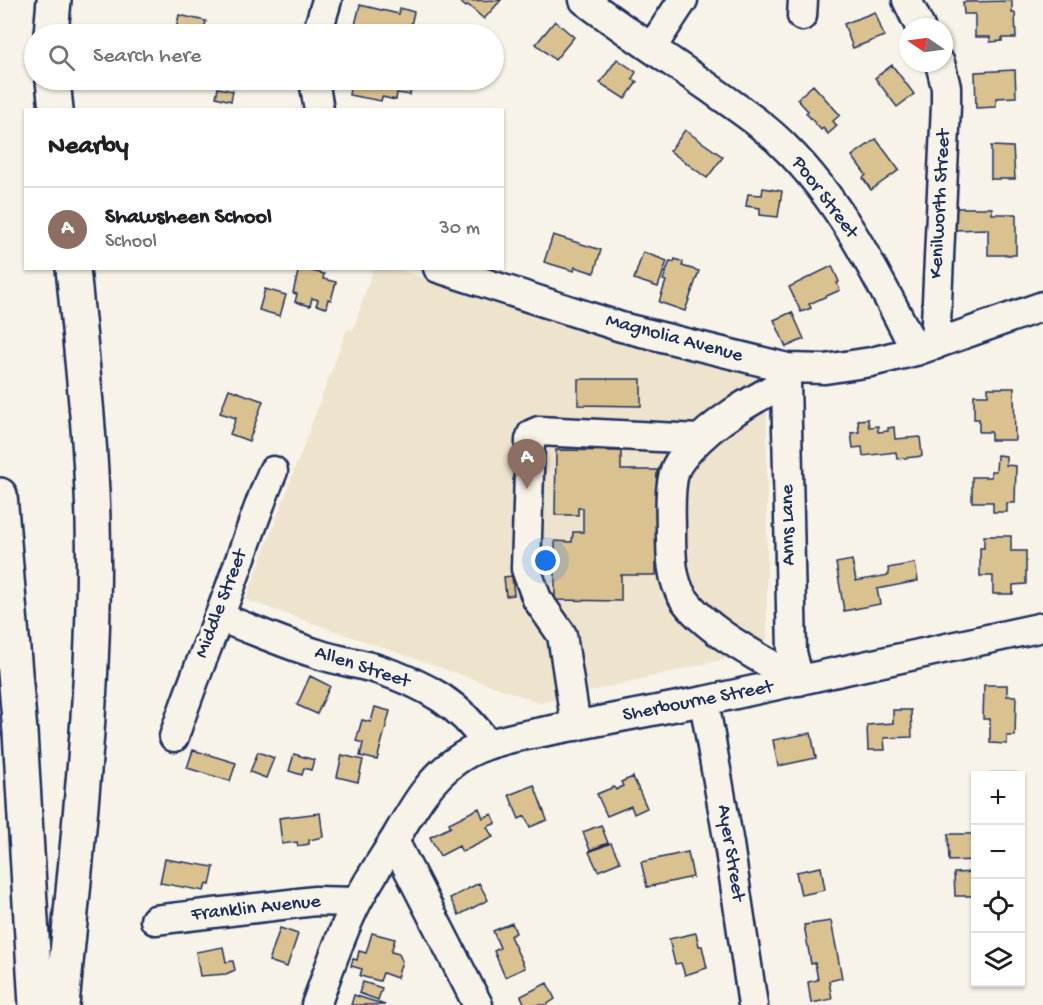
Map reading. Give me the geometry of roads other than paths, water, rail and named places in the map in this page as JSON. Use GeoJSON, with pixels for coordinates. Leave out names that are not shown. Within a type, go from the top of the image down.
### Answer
{"type":"FeatureCollection","features":[{"type":"Feature","properties":{"kind":"highway"},"geometry":{"type":"LineString","coordinates":[[52,24],[54,0]]}},
{"type":"Feature","properties":{"kind":"highway"},"geometry":{"type":"LineString","coordinates":[[54,90],[56,108]]}},
{"type":"Feature","properties":{"kind":"highway"},"geometry":{"type":"LineString","coordinates":[[62,1005],[82,795],[93,599],[93,523],[89,442],[73,270]]}},
{"type":"Feature","properties":{"kind":"highway"},"geometry":{"type":"LineString","coordinates":[[0,495],[20,732],[36,1005]]}},
{"type":"Feature","properties":{"kind":"street"},"geometry":{"type":"LineString","coordinates":[[320,24],[327,0]]}},
{"type":"Feature","properties":{"kind":"street","name":"Poor Street"},"geometry":{"type":"LineString","coordinates":[[584,0],[750,117],[788,150],[814,180],[925,348]]}},
{"type":"Feature","properties":{"kind":"street"},"geometry":{"type":"LineString","coordinates":[[652,47],[683,0]]}},
{"type":"Feature","properties":{"kind":"street"},"geometry":{"type":"LineString","coordinates":[[907,0],[916,18]]}},
{"type":"Feature","properties":{"kind":"street","name":"Kenilworth Street"},"geometry":{"type":"LineString","coordinates":[[925,348],[946,105],[946,87],[942,72]]}},
{"type":"Feature","properties":{"kind":"street"},"geometry":{"type":"LineString","coordinates":[[316,90],[319,108]]}},
{"type":"Feature","properties":{"kind":"street","name":"Magnolia Avenue"},"geometry":{"type":"LineString","coordinates":[[444,270],[621,327],[787,375],[871,362],[925,348]]}},
{"type":"Feature","properties":{"kind":"street"},"geometry":{"type":"LineString","coordinates":[[925,348],[1043,306]]}},
{"type":"Feature","properties":{"kind":"street"},"geometry":{"type":"LineString","coordinates":[[787,375],[723,419],[699,439],[677,466],[672,481],[671,544],[677,583],[683,597],[708,624],[799,681]]}},
{"type":"Feature","properties":{"kind":"street","name":"Anns Lane"},"geometry":{"type":"LineString","coordinates":[[787,375],[792,652],[799,681]]}},
{"type":"Feature","properties":{"kind":"street"},"geometry":{"type":"LineString","coordinates":[[576,726],[562,635],[537,599],[526,569],[532,434],[539,430],[699,439]]}},
{"type":"Feature","properties":{"kind":"street","name":"Middle Street"},"geometry":{"type":"LineString","coordinates":[[174,737],[185,701],[273,471]]}},
{"type":"Feature","properties":{"kind":"street","name":"Allen Street"},"geometry":{"type":"LineString","coordinates":[[219,617],[318,654],[380,670],[435,693],[462,713],[487,744]]}},
{"type":"Feature","properties":{"kind":"street","name":"Sherbourne Street"},"geometry":{"type":"LineString","coordinates":[[316,1005],[336,948],[357,903],[416,804],[439,775],[458,759],[487,744],[705,701],[1043,627]]}},
{"type":"Feature","properties":{"kind":"street","name":"Ayer Street"},"geometry":{"type":"LineString","coordinates":[[705,701],[753,1005]]}},
{"type":"Feature","properties":{"kind":"street"},"geometry":{"type":"LineString","coordinates":[[394,841],[478,1005]]}},
{"type":"Feature","properties":{"kind":"street","name":"Franklin Avenue"},"geometry":{"type":"LineString","coordinates":[[155,920],[315,901],[357,903]]}},
{"type":"Feature","properties":{"kind":"place","name":"Shawsheen School"},"geometry":{"type":"Point","coordinates":[527,489]}}]}
